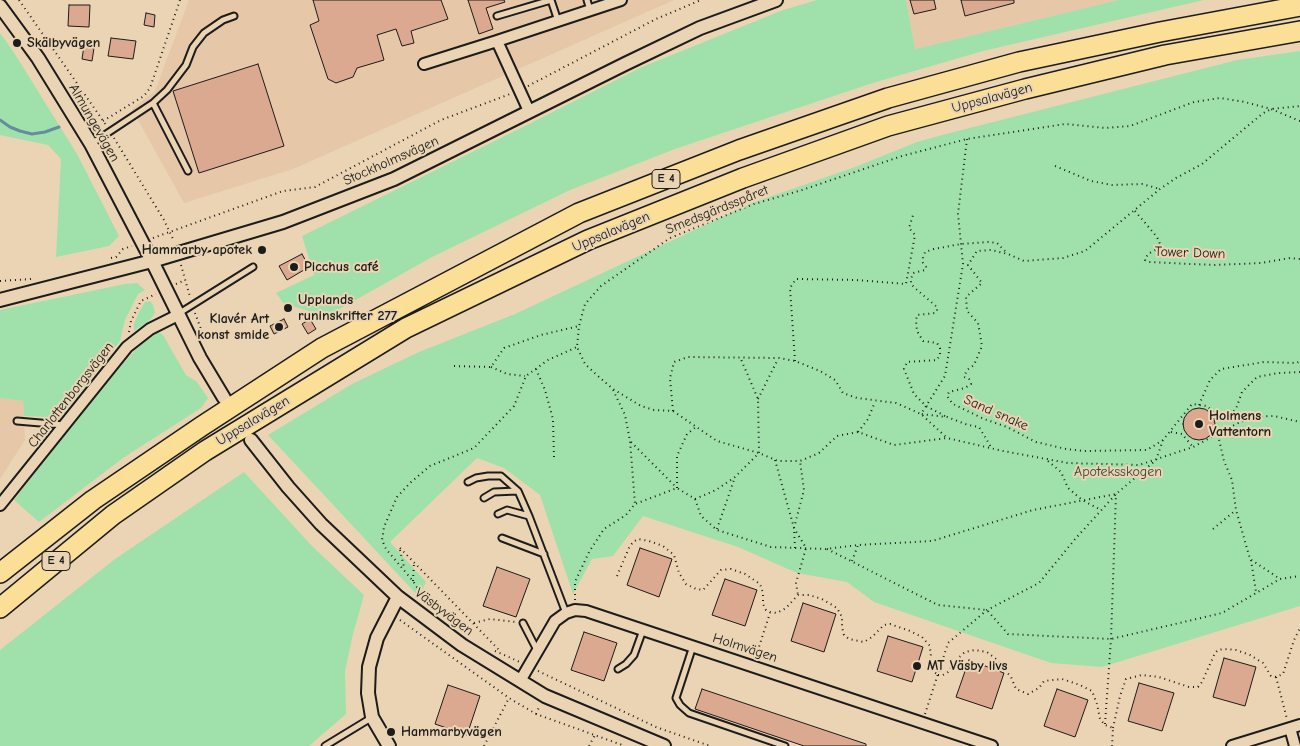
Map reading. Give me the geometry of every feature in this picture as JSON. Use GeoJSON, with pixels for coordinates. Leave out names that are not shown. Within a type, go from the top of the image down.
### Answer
{"type":"FeatureCollection","features":[{"type":"Feature","properties":{"kind":"highway","name":"Uppsalavägen"},"geometry":{"type":"LineString","coordinates":[[0,573],[94,500],[202,426],[322,348],[579,213],[739,150],[888,98],[1019,62],[1169,30],[1300,6]]}},
{"type":"Feature","properties":{"kind":"highway","name":"Uppsalavägen"},"geometry":{"type":"LineString","coordinates":[[0,608],[113,515],[205,451],[406,328],[588,240],[743,178],[888,126],[1025,89],[1156,58],[1300,31]]}},
{"type":"Feature","properties":{"kind":"street"},"geometry":{"type":"LineString","coordinates":[[424,64],[558,21],[589,5],[621,0]]}},
{"type":"Feature","properties":{"kind":"street","name":"Stockholmsvägen"},"geometry":{"type":"LineString","coordinates":[[0,300],[152,261],[283,222],[394,179],[700,28],[776,0]]}},
{"type":"Feature","properties":{"kind":"street","name":"Almungevägen"},"geometry":{"type":"LineString","coordinates":[[0,6],[38,58],[91,144],[152,261]]}},
{"type":"Feature","properties":{"kind":"street"},"geometry":{"type":"LineString","coordinates":[[497,41],[529,111]]}},
{"type":"Feature","properties":{"kind":"street"},"geometry":{"type":"LineString","coordinates":[[152,261],[200,358],[224,398]]}},
{"type":"Feature","properties":{"kind":"street","name":"Charlottenborgsvägen"},"geometry":{"type":"LineString","coordinates":[[0,505],[127,346],[150,329],[178,315]]}},
{"type":"Feature","properties":{"kind":"street","name":"Väsbyvägen"},"geometry":{"type":"LineString","coordinates":[[251,440],[288,487],[321,524],[398,597],[462,645],[545,696],[664,746]]}},
{"type":"Feature","properties":{"kind":"street"},"geometry":{"type":"LineString","coordinates":[[389,746],[372,717],[368,693],[369,667],[377,638],[398,597]]}},
{"type":"Feature","properties":{"kind":"street","name":"Holmvägen"},"geometry":{"type":"LineString","coordinates":[[571,612],[586,611],[643,629],[992,746]]}},
{"type":"Feature","properties":{"kind":"street"},"geometry":{"type":"LineString","coordinates":[[520,681],[555,620],[571,612]]}},
{"type":"Feature","properties":{"kind":"street"},"geometry":{"type":"LineString","coordinates":[[1232,746],[1295,726],[1295,746]]}},
{"type":"Feature","properties":{"kind":"lane"},"geometry":{"type":"LineString","coordinates":[[497,16],[552,0],[558,21]]}},
{"type":"Feature","properties":{"kind":"lane"},"geometry":{"type":"LineString","coordinates":[[91,144],[153,103],[167,90],[186,65],[193,47],[204,33],[234,16]]}},
{"type":"Feature","properties":{"kind":"lane"},"geometry":{"type":"LineString","coordinates":[[153,103],[188,172]]}},
{"type":"Feature","properties":{"kind":"lane","name":"Charlottenborgsvägen"},"geometry":{"type":"LineString","coordinates":[[178,315],[192,304],[252,267]]}},
{"type":"Feature","properties":{"kind":"lane"},"geometry":{"type":"LineString","coordinates":[[17,420],[65,425]]}},
{"type":"Feature","properties":{"kind":"lane"},"geometry":{"type":"LineString","coordinates":[[468,482],[476,478],[501,476],[518,491],[571,612]]}},
{"type":"Feature","properties":{"kind":"lane"},"geometry":{"type":"LineString","coordinates":[[484,498],[494,492],[518,491]]}},
{"type":"Feature","properties":{"kind":"lane"},"geometry":{"type":"LineString","coordinates":[[498,514],[507,510],[529,516]]}},
{"type":"Feature","properties":{"kind":"lane"},"geometry":{"type":"LineString","coordinates":[[502,538],[544,554]]}},
{"type":"Feature","properties":{"kind":"lane"},"geometry":{"type":"LineString","coordinates":[[523,623],[537,650]]}},
{"type":"Feature","properties":{"kind":"lane"},"geometry":{"type":"LineString","coordinates":[[618,669],[626,664],[634,655],[643,629]]}},
{"type":"Feature","properties":{"kind":"lane"},"geometry":{"type":"LineString","coordinates":[[693,646],[676,698],[680,705],[689,713],[785,746]]}},
{"type":"Feature","properties":{"kind":"lane"},"geometry":{"type":"LineString","coordinates":[[325,746],[372,717]]}},
{"type":"Feature","properties":{"kind":"path"},"geometry":{"type":"LineString","coordinates":[[18,0],[103,121],[171,233]]}},
{"type":"Feature","properties":{"kind":"path"},"geometry":{"type":"LineString","coordinates":[[103,121],[144,96],[150,88],[180,0]]}},
{"type":"Feature","properties":{"kind":"path"},"geometry":{"type":"LineString","coordinates":[[108,259],[116,257],[123,249],[171,233],[283,190],[315,187],[441,120],[520,91],[656,19],[700,0]]}},
{"type":"Feature","properties":{"kind":"path","name":"Smedsgärdsspåret"},"geometry":{"type":"LineString","coordinates":[[577,347],[579,326],[585,304],[601,286],[670,238],[754,204],[902,156],[967,139],[1065,124],[1105,128],[1130,126],[1194,102],[1220,98],[1271,109],[1300,121]]}},
{"type":"Feature","properties":{"kind":"path"},"geometry":{"type":"LineString","coordinates":[[1271,109],[1300,106]]}},
{"type":"Feature","properties":{"kind":"path","name":"Sand snake"},"geometry":{"type":"LineString","coordinates":[[1164,440],[1146,450],[1066,450],[1036,442],[953,404],[947,396],[949,392],[971,384],[969,379],[964,377],[967,370],[974,365],[982,346],[978,323],[967,311],[966,297],[982,283],[968,264],[977,251],[991,250],[1008,254],[1024,261],[1063,258],[1086,251],[1160,189],[1202,164],[1262,114],[1271,109]]}},
{"type":"Feature","properties":{"kind":"path"},"geometry":{"type":"LineString","coordinates":[[920,414],[945,376],[963,264],[958,214],[967,139]]}},
{"type":"Feature","properties":{"kind":"path"},"geometry":{"type":"LineString","coordinates":[[1055,166],[1098,182],[1112,185],[1142,184],[1160,189]]}},
{"type":"Feature","properties":{"kind":"path","name":"Tower Down"},"geometry":{"type":"LineString","coordinates":[[1135,211],[1158,237],[1160,244],[1159,248],[1148,254],[1144,260],[1148,262],[1214,265],[1261,263],[1290,258],[1300,259]]}},
{"type":"Feature","properties":{"kind":"path"},"geometry":{"type":"LineString","coordinates":[[795,361],[790,288],[796,279],[856,280],[906,284],[915,235],[909,228],[914,212]]}},
{"type":"Feature","properties":{"kind":"path"},"geometry":{"type":"LineString","coordinates":[[991,448],[980,427],[968,425],[947,417],[926,406],[914,394],[904,369],[906,362],[937,360],[940,355],[940,348],[938,343],[923,341],[917,332],[917,315],[935,313],[937,307],[916,290],[911,284],[911,279],[913,273],[926,270],[922,258],[925,252],[934,249],[961,244],[997,243],[1008,254]]}},
{"type":"Feature","properties":{"kind":"path"},"geometry":{"type":"LineString","coordinates":[[178,253],[202,332]]}},
{"type":"Feature","properties":{"kind":"path"},"geometry":{"type":"LineString","coordinates":[[0,281],[37,279]]}},
{"type":"Feature","properties":{"kind":"path"},"geometry":{"type":"LineString","coordinates":[[127,346],[131,321],[141,301],[185,280]]}},
{"type":"Feature","properties":{"kind":"path"},"geometry":{"type":"LineString","coordinates":[[491,367],[504,348],[541,335],[579,326]]}},
{"type":"Feature","properties":{"kind":"path"},"geometry":{"type":"LineString","coordinates":[[416,598],[424,604],[414,581],[386,549],[382,540],[384,526],[397,497],[430,466],[474,448],[514,406],[526,376],[548,360],[577,347],[585,364],[613,390],[640,406],[654,410],[673,411],[717,440],[778,461],[800,460],[819,454],[837,436],[858,432],[894,445],[947,438],[1068,463],[1139,465],[1193,447],[1253,417],[1274,416],[1299,421]]}},
{"type":"Feature","properties":{"kind":"path"},"geometry":{"type":"LineString","coordinates":[[673,411],[670,378],[674,362],[688,357],[779,358],[795,361],[820,371],[835,380],[843,393],[857,398],[896,403],[920,414],[947,438]]}},
{"type":"Feature","properties":{"kind":"path"},"geometry":{"type":"LineString","coordinates":[[695,499],[716,490],[735,477],[759,453],[758,399],[740,357]]}},
{"type":"Feature","properties":{"kind":"path"},"geometry":{"type":"LineString","coordinates":[[758,399],[779,358]]}},
{"type":"Feature","properties":{"kind":"path"},"geometry":{"type":"LineString","coordinates":[[1199,405],[1210,380],[1222,370],[1264,362],[1300,362]]}},
{"type":"Feature","properties":{"kind":"path"},"geometry":{"type":"LineString","coordinates":[[454,366],[491,367],[507,374],[526,376]]}},
{"type":"Feature","properties":{"kind":"path"},"geometry":{"type":"LineString","coordinates":[[536,369],[545,390],[553,419],[554,458]]}},
{"type":"Feature","properties":{"kind":"path"},"geometry":{"type":"LineString","coordinates":[[923,722],[948,643],[987,610],[1039,583],[1116,494],[1156,460],[1164,440],[1192,404],[1207,406],[1217,416],[1228,416],[1236,409],[1242,392],[1257,377],[1278,373],[1300,372]]}},
{"type":"Feature","properties":{"kind":"path"},"geometry":{"type":"LineString","coordinates":[[613,390],[625,415],[630,441],[636,504]]}},
{"type":"Feature","properties":{"kind":"path"},"geometry":{"type":"LineString","coordinates":[[858,432],[868,419],[875,401]]}},
{"type":"Feature","properties":{"kind":"path"},"geometry":{"type":"LineString","coordinates":[[920,414],[947,417]]}},
{"type":"Feature","properties":{"kind":"path"},"geometry":{"type":"LineString","coordinates":[[677,488],[677,456],[687,434],[697,427]]}},
{"type":"Feature","properties":{"kind":"path"},"geometry":{"type":"LineString","coordinates":[[1170,432],[1182,434],[1193,447]]}},
{"type":"Feature","properties":{"kind":"path"},"geometry":{"type":"LineString","coordinates":[[1218,435],[1224,461],[1232,480],[1236,510],[1250,559],[1256,592]]}},
{"type":"Feature","properties":{"kind":"path"},"geometry":{"type":"LineString","coordinates":[[630,441],[677,488],[695,499],[701,516],[717,530],[771,547],[826,549],[858,545],[932,541],[1033,510],[1116,494]]}},
{"type":"Feature","properties":{"kind":"path"},"geometry":{"type":"LineString","coordinates":[[774,459],[794,528],[795,548]]}},
{"type":"Feature","properties":{"kind":"path"},"geometry":{"type":"LineString","coordinates":[[1046,459],[1062,472],[1068,488],[1082,500],[1101,510]]}},
{"type":"Feature","properties":{"kind":"path"},"geometry":{"type":"LineString","coordinates":[[798,595],[796,582],[806,548],[794,528],[804,490],[800,460]]}},
{"type":"Feature","properties":{"kind":"path"},"geometry":{"type":"LineString","coordinates":[[717,530],[735,477]]}},
{"type":"Feature","properties":{"kind":"path"},"geometry":{"type":"LineString","coordinates":[[571,612],[576,582],[590,552],[604,529],[626,515],[636,504],[677,488]]}},
{"type":"Feature","properties":{"kind":"path"},"geometry":{"type":"LineString","coordinates":[[1105,725],[1112,639],[1116,494]]}},
{"type":"Feature","properties":{"kind":"path"},"geometry":{"type":"LineString","coordinates":[[1213,529],[1236,510]]}},
{"type":"Feature","properties":{"kind":"path"},"geometry":{"type":"LineString","coordinates":[[617,576],[633,542],[638,539],[649,541],[663,546],[674,555],[679,574],[686,584],[696,589],[703,590],[721,570],[731,569],[745,574],[760,584],[766,610],[770,612],[777,613],[786,608],[798,595],[815,597],[837,608],[842,617],[844,635],[850,639],[864,642],[872,638],[884,626],[890,624],[922,637],[929,645],[931,653],[930,662],[933,671],[938,675],[948,672],[957,659],[965,652],[974,650],[987,652],[1006,668],[1016,689],[1028,694],[1039,688],[1044,681],[1062,679],[1092,691],[1100,719],[1105,725],[1113,728]]}},
{"type":"Feature","properties":{"kind":"path"},"geometry":{"type":"LineString","coordinates":[[852,561],[858,545]]}},
{"type":"Feature","properties":{"kind":"path"},"geometry":{"type":"LineString","coordinates":[[405,569],[400,548],[503,654]]}},
{"type":"Feature","properties":{"kind":"path"},"geometry":{"type":"LineString","coordinates":[[826,549],[938,605],[987,610],[1008,634],[1112,639],[1222,613],[1280,579],[1300,576]]}},
{"type":"Feature","properties":{"kind":"path"},"geometry":{"type":"LineString","coordinates":[[1250,559],[1280,579]]}},
{"type":"Feature","properties":{"kind":"path"},"geometry":{"type":"LineString","coordinates":[[414,563],[414,581]]}},
{"type":"Feature","properties":{"kind":"path"},"geometry":{"type":"LineString","coordinates":[[389,612],[509,698],[536,714],[625,746]]}},
{"type":"Feature","properties":{"kind":"path"},"geometry":{"type":"LineString","coordinates":[[753,665],[770,612]]}},
{"type":"Feature","properties":{"kind":"path"},"geometry":{"type":"LineString","coordinates":[[474,623],[490,619],[523,623]]}},
{"type":"Feature","properties":{"kind":"path"},"geometry":{"type":"LineString","coordinates":[[1112,746],[1113,728],[1126,679],[1142,675],[1159,677],[1189,687],[1198,687],[1218,650],[1236,650],[1250,655],[1263,663],[1271,676],[1276,677],[1283,674],[1300,628]]}},
{"type":"Feature","properties":{"kind":"path"},"geometry":{"type":"LineString","coordinates":[[495,651],[656,727],[710,746]]}},
{"type":"Feature","properties":{"kind":"path"},"geometry":{"type":"LineString","coordinates":[[1276,677],[1295,726]]}},
{"type":"Feature","properties":{"kind":"path"},"geometry":{"type":"LineString","coordinates":[[484,746],[509,698]]}},
{"type":"Feature","properties":{"kind":"path"},"geometry":{"type":"LineString","coordinates":[[589,746],[595,735]]}},
{"type":"Feature","properties":{"kind":"shaded area"},"geometry":{"type":"Polygon","coordinates":[[[189,0],[674,0],[293,169],[184,203],[132,109],[155,91],[189,0]]]}},
{"type":"Feature","properties":{"kind":"shaded area"},"geometry":{"type":"Polygon","coordinates":[[[906,0],[1119,0],[915,49],[906,0]]]}},
{"type":"Feature","properties":{"kind":"shaded area"},"geometry":{"type":"Polygon","coordinates":[[[0,398],[23,401],[25,440],[0,479],[0,398]]]}},
{"type":"Feature","properties":{"kind":"green space"},"geometry":{"type":"Polygon","coordinates":[[[817,0],[906,0],[915,49],[1119,0],[1204,0],[983,51],[873,83],[675,149],[570,190],[432,257],[327,316],[284,304],[276,293],[314,275],[302,236],[642,67],[783,10],[817,0]]]}},
{"type":"Feature","properties":{"kind":"green space"},"geometry":{"type":"Polygon","coordinates":[[[0,33],[77,154],[119,236],[109,246],[56,257],[61,159],[48,145],[0,135],[0,33]]]}},
{"type":"Feature","properties":{"kind":"green space","name":"Apoteksskogen"},"geometry":{"type":"Polygon","coordinates":[[[1300,51],[1300,606],[1102,667],[1051,663],[874,602],[847,582],[797,573],[738,547],[643,516],[613,556],[592,559],[573,594],[540,495],[504,468],[477,458],[390,542],[426,582],[419,597],[268,435],[352,384],[419,352],[515,314],[752,203],[855,167],[917,142],[1237,60],[1300,51]]]}},
{"type":"Feature","properties":{"kind":"green space"},"geometry":{"type":"Polygon","coordinates":[[[137,283],[145,290],[138,294],[125,320],[120,341],[60,419],[24,416],[23,401],[0,398],[0,310],[137,283]]]}},
{"type":"Feature","properties":{"kind":"green space"},"geometry":{"type":"Polygon","coordinates":[[[150,301],[155,313],[150,320],[134,331],[134,324],[139,312],[145,302],[150,301]]]}},
{"type":"Feature","properties":{"kind":"green space"},"geometry":{"type":"Polygon","coordinates":[[[159,332],[163,335],[186,375],[197,382],[208,398],[201,408],[123,458],[39,522],[14,500],[96,393],[143,342],[159,332]]]}},
{"type":"Feature","properties":{"kind":"green space"},"geometry":{"type":"Polygon","coordinates":[[[244,472],[312,546],[364,595],[345,671],[346,714],[309,746],[0,746],[0,650],[115,559],[244,472]]]}},
{"type":"Feature","properties":{"kind":"building"},"geometry":{"type":"Polygon","coordinates":[[[313,0],[441,0],[448,19],[411,31],[414,43],[402,46],[396,29],[377,35],[384,60],[357,68],[353,77],[336,83],[328,79],[310,25],[319,21],[313,0]]]}},
{"type":"Feature","properties":{"kind":"building"},"geometry":{"type":"Polygon","coordinates":[[[468,0],[504,0],[505,2],[486,8],[493,29],[479,34],[468,0]]]}},
{"type":"Feature","properties":{"kind":"building"},"geometry":{"type":"Polygon","coordinates":[[[910,0],[934,0],[936,9],[914,14],[910,0]]]}},
{"type":"Feature","properties":{"kind":"building"},"geometry":{"type":"Polygon","coordinates":[[[961,0],[1014,0],[1014,3],[965,16],[961,0]]]}},
{"type":"Feature","properties":{"kind":"building"},"geometry":{"type":"Polygon","coordinates":[[[69,5],[90,5],[89,27],[68,26],[69,5]]]}},
{"type":"Feature","properties":{"kind":"building"},"geometry":{"type":"Polygon","coordinates":[[[146,13],[155,15],[154,27],[144,25],[146,13]]]}},
{"type":"Feature","properties":{"kind":"building"},"geometry":{"type":"Polygon","coordinates":[[[111,38],[136,41],[133,59],[108,56],[111,38]]]}},
{"type":"Feature","properties":{"kind":"building"},"geometry":{"type":"Polygon","coordinates":[[[84,46],[94,48],[92,61],[82,59],[84,46]]]}},
{"type":"Feature","properties":{"kind":"building"},"geometry":{"type":"Polygon","coordinates":[[[258,64],[284,146],[199,173],[173,91],[258,64]]]}},
{"type":"Feature","properties":{"kind":"building","name":"Picchus café"},"geometry":{"type":"Polygon","coordinates":[[[302,254],[309,267],[287,280],[279,266],[302,254]]]}},
{"type":"Feature","properties":{"kind":"building","name":"Klavér Art konst smide"},"geometry":{"type":"Polygon","coordinates":[[[284,319],[288,327],[274,334],[270,326],[284,319]]]}},
{"type":"Feature","properties":{"kind":"building"},"geometry":{"type":"Polygon","coordinates":[[[310,319],[316,329],[308,334],[302,324],[310,319]]]}},
{"type":"Feature","properties":{"kind":"building","name":"Holmens Vattentorn"},"geometry":{"type":"Polygon","coordinates":[[[1199,408],[1205,409],[1210,413],[1214,418],[1214,430],[1210,435],[1205,439],[1199,440],[1193,439],[1188,435],[1184,430],[1183,424],[1184,418],[1188,413],[1193,409],[1199,408]]]}},
{"type":"Feature","properties":{"kind":"building"},"geometry":{"type":"Polygon","coordinates":[[[640,548],[672,559],[659,597],[627,585],[640,548]]]}},
{"type":"Feature","properties":{"kind":"building"},"geometry":{"type":"Polygon","coordinates":[[[497,567],[530,579],[516,617],[483,606],[497,567]]]}},
{"type":"Feature","properties":{"kind":"building"},"geometry":{"type":"Polygon","coordinates":[[[725,579],[757,590],[745,626],[712,615],[725,579]]]}},
{"type":"Feature","properties":{"kind":"building"},"geometry":{"type":"Polygon","coordinates":[[[803,603],[836,614],[824,652],[791,641],[803,603]]]}},
{"type":"Feature","properties":{"kind":"building"},"geometry":{"type":"Polygon","coordinates":[[[584,632],[617,643],[604,681],[571,670],[584,632]]]}},
{"type":"Feature","properties":{"kind":"building"},"geometry":{"type":"Polygon","coordinates":[[[888,636],[923,647],[912,682],[877,671],[888,636]]]}},
{"type":"Feature","properties":{"kind":"building"},"geometry":{"type":"Polygon","coordinates":[[[1224,658],[1256,667],[1245,706],[1213,697],[1224,658]]]}},
{"type":"Feature","properties":{"kind":"building"},"geometry":{"type":"Polygon","coordinates":[[[969,660],[1004,673],[992,709],[956,697],[969,660]]]}},
{"type":"Feature","properties":{"kind":"building"},"geometry":{"type":"Polygon","coordinates":[[[1139,683],[1174,693],[1162,731],[1128,721],[1139,683]]]}},
{"type":"Feature","properties":{"kind":"building"},"geometry":{"type":"Polygon","coordinates":[[[448,685],[480,696],[467,735],[435,724],[448,685]]]}},
{"type":"Feature","properties":{"kind":"building"},"geometry":{"type":"Polygon","coordinates":[[[702,689],[866,744],[866,746],[804,746],[695,709],[702,689]]]}},
{"type":"Feature","properties":{"kind":"building"},"geometry":{"type":"Polygon","coordinates":[[[1057,689],[1088,700],[1075,737],[1044,726],[1057,689]]]}},
{"type":"Feature","properties":{"kind":"waterway"},"geometry":{"type":"LineString","coordinates":[[0,120],[10,127],[32,134],[59,127]]}},
{"type":"Feature","properties":{"kind":"place","name":"Skälbyvägen"},"geometry":{"type":"Point","coordinates":[17,43]}},
{"type":"Feature","properties":{"kind":"place","name":"Hammarby apotek"},"geometry":{"type":"Point","coordinates":[262,250]}},
{"type":"Feature","properties":{"kind":"place","name":"Picchus café"},"geometry":{"type":"Point","coordinates":[294,267]}},
{"type":"Feature","properties":{"kind":"place","name":"Upplands runinskrifter 277"},"geometry":{"type":"Point","coordinates":[288,308]}},
{"type":"Feature","properties":{"kind":"place","name":"Klavér Art konst smide"},"geometry":{"type":"Point","coordinates":[279,327]}},
{"type":"Feature","properties":{"kind":"place","name":"Holmens Vattentorn"},"geometry":{"type":"Point","coordinates":[1199,424]}},
{"type":"Feature","properties":{"kind":"place","name":"MT Väsby livs"},"geometry":{"type":"Point","coordinates":[917,666]}},
{"type":"Feature","properties":{"kind":"place","name":"Hammarbyvägen"},"geometry":{"type":"Point","coordinates":[391,732]}}]}
